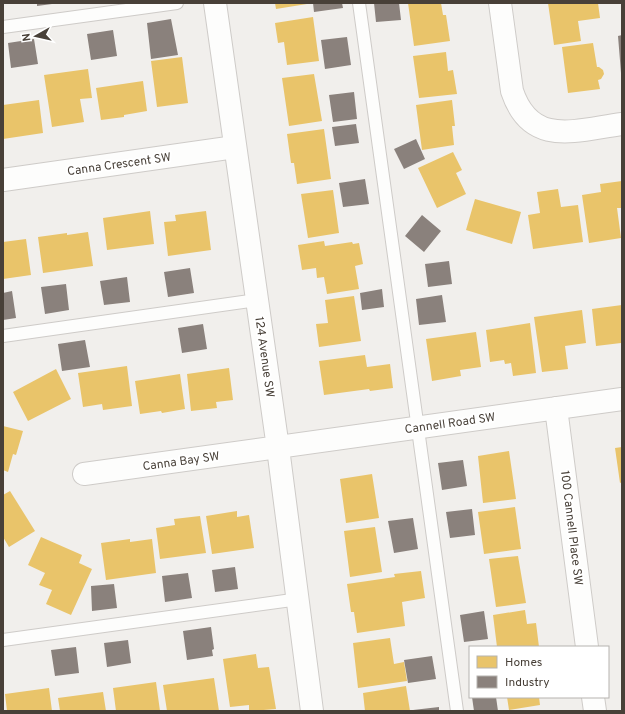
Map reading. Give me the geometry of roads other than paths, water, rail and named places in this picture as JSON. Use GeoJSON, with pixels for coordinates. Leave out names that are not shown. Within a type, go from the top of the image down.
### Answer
{"type":"FeatureCollection","features":[{"type":"Feature","properties":{"kind":"street","name":"124 Avenue SW"},"geometry":{"type":"LineString","coordinates":[[215,3],[278,448],[312,711]]}},
{"type":"Feature","properties":{"kind":"street"},"geometry":{"type":"LineString","coordinates":[[500,3],[512,91],[516,102],[524,115],[537,126],[551,131],[566,131],[622,124]]}},
{"type":"Feature","properties":{"kind":"street","name":"Canna Crescent SW"},"geometry":{"type":"LineString","coordinates":[[3,180],[235,147]]}},
{"type":"Feature","properties":{"kind":"street","name":"Cannell Road SW"},"geometry":{"type":"LineString","coordinates":[[278,448],[622,399]]}},
{"type":"Feature","properties":{"kind":"street","name":"100 Cannell Place SW"},"geometry":{"type":"LineString","coordinates":[[556,408],[587,646]]}},
{"type":"Feature","properties":{"kind":"street","name":"Canna Bay SW"},"geometry":{"type":"LineString","coordinates":[[84,474],[278,448]]}},
{"type":"Feature","properties":{"kind":"street"},"geometry":{"type":"LineString","coordinates":[[593,698],[595,711]]}},
{"type":"Feature","properties":{"kind":"lane"},"geometry":{"type":"LineString","coordinates":[[3,28],[177,3]]}},
{"type":"Feature","properties":{"kind":"lane"},"geometry":{"type":"LineString","coordinates":[[359,3],[457,711]]}},
{"type":"Feature","properties":{"kind":"lane"},"geometry":{"type":"LineString","coordinates":[[3,336],[257,300]]}},
{"type":"Feature","properties":{"kind":"lane"},"geometry":{"type":"LineString","coordinates":[[3,640],[298,599]]}}]}
